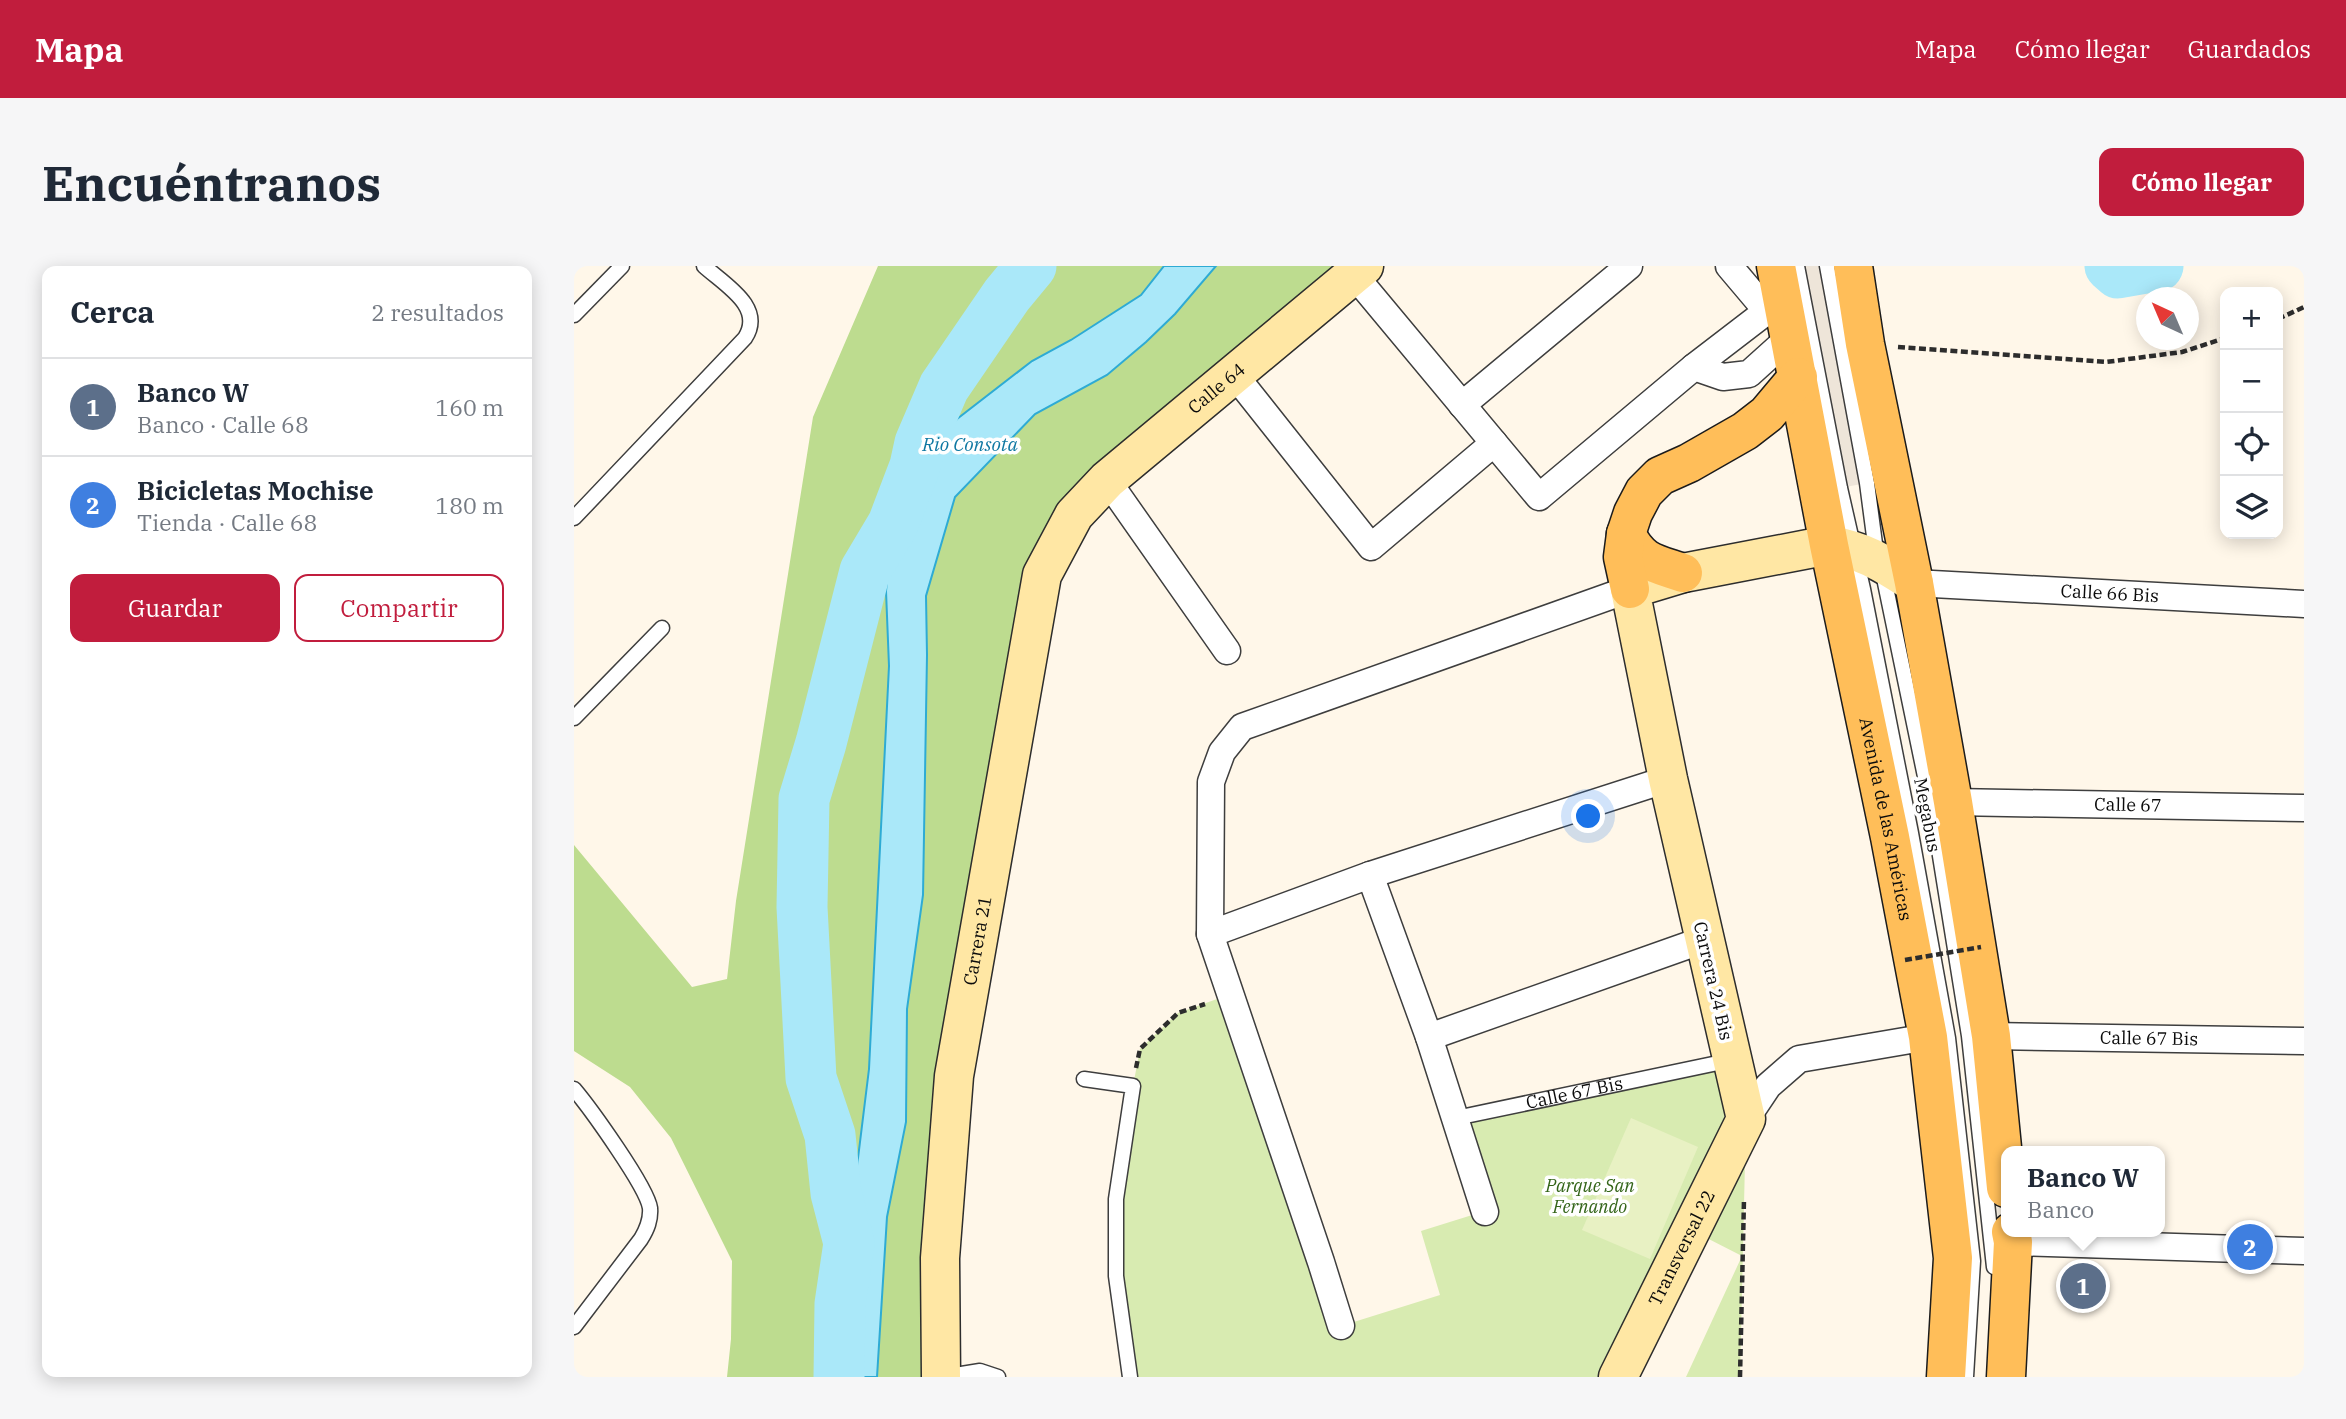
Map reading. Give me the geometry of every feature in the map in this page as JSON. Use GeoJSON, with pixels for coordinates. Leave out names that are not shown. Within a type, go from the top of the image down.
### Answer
{"type":"FeatureCollection","features":[{"type":"Feature","properties":{"kind":"main road","name":"Avenida de las Américas"},"geometry":{"type":"LineString","coordinates":[[1776,266],[1798,377],[1853,551],[1891,837],[1928,1037],[1952,1258],[1946,1377]]}},
{"type":"Feature","properties":{"kind":"main road"},"geometry":{"type":"LineString","coordinates":[[1853,266],[1953,802],[1992,1036],[2002,1146]]}},
{"type":"Feature","properties":{"kind":"main road"},"geometry":{"type":"LineString","coordinates":[[1630,589],[1623,556],[1626,534],[1644,492],[1660,476],[1745,431],[1767,414],[1798,377]]}},
{"type":"Feature","properties":{"kind":"main road"},"geometry":{"type":"LineString","coordinates":[[1626,534],[1635,551],[1652,562],[1683,573]]}},
{"type":"Feature","properties":{"kind":"main road"},"geometry":{"type":"LineString","coordinates":[[2006,1377],[2012,1237]]}},
{"type":"Feature","properties":{"kind":"street"},"geometry":{"type":"LineString","coordinates":[[1462,405],[1629,266]]}},
{"type":"Feature","properties":{"kind":"street"},"geometry":{"type":"LineString","coordinates":[[1359,270],[1462,405],[1539,497],[1695,367],[1767,311],[1729,266]]}},
{"type":"Feature","properties":{"kind":"street","name":"Calle 64"},"geometry":{"type":"LineString","coordinates":[[1074,515],[1107,480],[1359,270]]}},
{"type":"Feature","properties":{"kind":"street"},"geometry":{"type":"LineString","coordinates":[[1695,367],[1723,377],[1749,374],[1789,338]]}},
{"type":"Feature","properties":{"kind":"street"},"geometry":{"type":"LineString","coordinates":[[1233,373],[1371,547],[1494,443]]}},
{"type":"Feature","properties":{"kind":"street"},"geometry":{"type":"LineString","coordinates":[[1107,480],[1227,651]]}},
{"type":"Feature","properties":{"kind":"street","name":"Carrera 21"},"geometry":{"type":"LineString","coordinates":[[942,1377],[940,1258],[954,1076],[1042,575],[1074,515]]}},
{"type":"Feature","properties":{"kind":"street"},"geometry":{"type":"LineString","coordinates":[[1341,1326],[1210,934],[1212,782],[1222,752],[1241,727],[1630,589],[1683,573],[1853,551],[1914,583]]}},
{"type":"Feature","properties":{"kind":"street","name":"Calle 66 Bis"},"geometry":{"type":"LineString","coordinates":[[1914,583],[2304,604]]}},
{"type":"Feature","properties":{"kind":"street","name":"Carrera 24 Bis"},"geometry":{"type":"LineString","coordinates":[[1630,589],[1703,940],[1746,1119]]}},
{"type":"Feature","properties":{"kind":"street"},"geometry":{"type":"LineString","coordinates":[[1210,934],[1370,875],[1668,779]]}},
{"type":"Feature","properties":{"kind":"street","name":"Calle 67"},"geometry":{"type":"LineString","coordinates":[[1953,802],[2304,808]]}},
{"type":"Feature","properties":{"kind":"street"},"geometry":{"type":"LineString","coordinates":[[1370,875],[1429,1037],[1485,1212]]}},
{"type":"Feature","properties":{"kind":"street"},"geometry":{"type":"LineString","coordinates":[[1429,1037],[1703,940]]}},
{"type":"Feature","properties":{"kind":"street","name":"Calle 67 Bis"},"geometry":{"type":"LineString","coordinates":[[1992,1036],[2304,1041]]}},
{"type":"Feature","properties":{"kind":"street"},"geometry":{"type":"LineString","coordinates":[[1746,1119],[1768,1086],[1799,1059],[1928,1037]]}},
{"type":"Feature","properties":{"kind":"street","name":"Transversal 22"},"geometry":{"type":"LineString","coordinates":[[1618,1377],[1746,1119]]}},
{"type":"Feature","properties":{"kind":"street"},"geometry":{"type":"LineString","coordinates":[[2012,1237],[2304,1251]]}},
{"type":"Feature","properties":{"kind":"lane"},"geometry":{"type":"LineString","coordinates":[[574,315],[622,266]]}},
{"type":"Feature","properties":{"kind":"lane"},"geometry":{"type":"LineString","coordinates":[[574,518],[745,338],[750,329],[752,319],[744,301],[704,266]]}},
{"type":"Feature","properties":{"kind":"lane","name":"Megabus"},"geometry":{"type":"LineString","coordinates":[[1797,266],[1911,833],[1948,1038],[1973,1261],[1966,1377]]}},
{"type":"Feature","properties":{"kind":"lane","name":"Megabus"},"geometry":{"type":"LineString","coordinates":[[1826,266],[1867,483],[1853,551]]}},
{"type":"Feature","properties":{"kind":"lane","name":"Megabus"},"geometry":{"type":"LineString","coordinates":[[1853,551],[1884,578],[1935,825],[1969,1037],[1995,1259],[1993,1285]]}},
{"type":"Feature","properties":{"kind":"lane"},"geometry":{"type":"LineString","coordinates":[[574,718],[662,628]]}},
{"type":"Feature","properties":{"kind":"lane","name":"Calle 67 Bis"},"geometry":{"type":"LineString","coordinates":[[1456,1118],[1732,1060]]}},
{"type":"Feature","properties":{"kind":"lane"},"geometry":{"type":"LineString","coordinates":[[1084,1079],[1133,1086],[1116,1199],[1116,1276],[1130,1377]]}},
{"type":"Feature","properties":{"kind":"lane"},"geometry":{"type":"LineString","coordinates":[[574,1090],[642,1189],[650,1208],[647,1229],[641,1239],[574,1327]]}},
{"type":"Feature","properties":{"kind":"lane"},"geometry":{"type":"LineString","coordinates":[[942,1377],[980,1371],[998,1377]]}},
{"type":"Feature","properties":{"kind":"path"},"geometry":{"type":"LineString","coordinates":[[2283,317],[2304,307]]}},
{"type":"Feature","properties":{"kind":"path"},"geometry":{"type":"LineString","coordinates":[[1866,344],[2106,362],[2182,352],[2220,340]]}},
{"type":"Feature","properties":{"kind":"path"},"geometry":{"type":"LineString","coordinates":[[1905,960],[1981,947]]}},
{"type":"Feature","properties":{"kind":"path"},"geometry":{"type":"LineString","coordinates":[[1133,1086],[1140,1049],[1178,1013],[1231,995]]}},
{"type":"Feature","properties":{"kind":"path"},"geometry":{"type":"LineString","coordinates":[[1740,1377],[1744,1187]]}},
{"type":"Feature","properties":{"kind":"green space"},"geometry":{"type":"Polygon","coordinates":[[[878,266],[1164,266],[1141,295],[1071,340],[1032,361],[886,591],[889,666],[869,1069],[840,1304],[837,1377],[727,1377],[731,1339],[732,1261],[671,1138],[630,1087],[574,1051],[574,845],[692,987],[727,979],[736,901],[813,417],[878,266]]]}},
{"type":"Feature","properties":{"kind":"green space"},"geometry":{"type":"Polygon","coordinates":[[[1216,266],[1364,266],[1074,515],[954,1076],[941,1377],[877,1377],[887,1217],[906,1122],[907,1009],[923,895],[926,596],[955,497],[1035,414],[1107,375],[1146,342],[1175,314],[1216,266]]]}},
{"type":"Feature","properties":{"kind":"green space","name":"Parque San Fernando"},"geometry":{"type":"Polygon","coordinates":[[[1231,994],[1341,1326],[1440,1295],[1421,1231],[1485,1211],[1456,1118],[1732,1060],[1746,1119],[1740,1377],[1686,1377],[1742,1256],[1691,1230],[1618,1377],[1130,1377],[1116,1276],[1133,1086],[1140,1049],[1178,1013],[1231,994]]]}},
{"type":"Feature","properties":{"kind":"green space"},"geometry":{"type":"Polygon","coordinates":[[[1631,1118],[1698,1147],[1650,1259],[1582,1230],[1631,1118]]]}},
{"type":"Feature","properties":{"kind":"shaded area"},"geometry":{"type":"Polygon","coordinates":[[[1797,266],[1827,266],[1867,483],[1840,488],[1797,266]]]}},
{"type":"Feature","properties":{"kind":"water","name":"Rio Consota"},"geometry":{"type":"Polygon","coordinates":[[[1164,266],[1216,266],[1175,314],[1146,342],[1107,375],[1035,414],[955,497],[926,596],[923,895],[907,1009],[906,1122],[887,1217],[877,1377],[837,1377],[840,1304],[869,1069],[889,666],[886,591],[893,524],[915,466],[957,419],[1032,361],[1071,340],[1141,295],[1164,266]]]}},
{"type":"Feature","properties":{"kind":"waterway"},"geometry":{"type":"LineString","coordinates":[[839,1377],[840,1304],[849,1243],[836,1193],[830,1135],[811,1078],[802,907],[804,799],[865,571],[893,524],[915,466],[920,443],[944,387],[1007,295],[1031,266]]}},
{"type":"Feature","properties":{"kind":"waterway"},"geometry":{"type":"LineString","coordinates":[[2110,266],[2118,273],[2158,266]]}},
{"type":"Feature","properties":{"kind":"place","name":"Bicicletas Mochise"},"geometry":{"type":"Point","coordinates":[2250,1247]}},
{"type":"Feature","properties":{"kind":"place","name":"Banco W"},"geometry":{"type":"Point","coordinates":[2083,1286]}}]}
